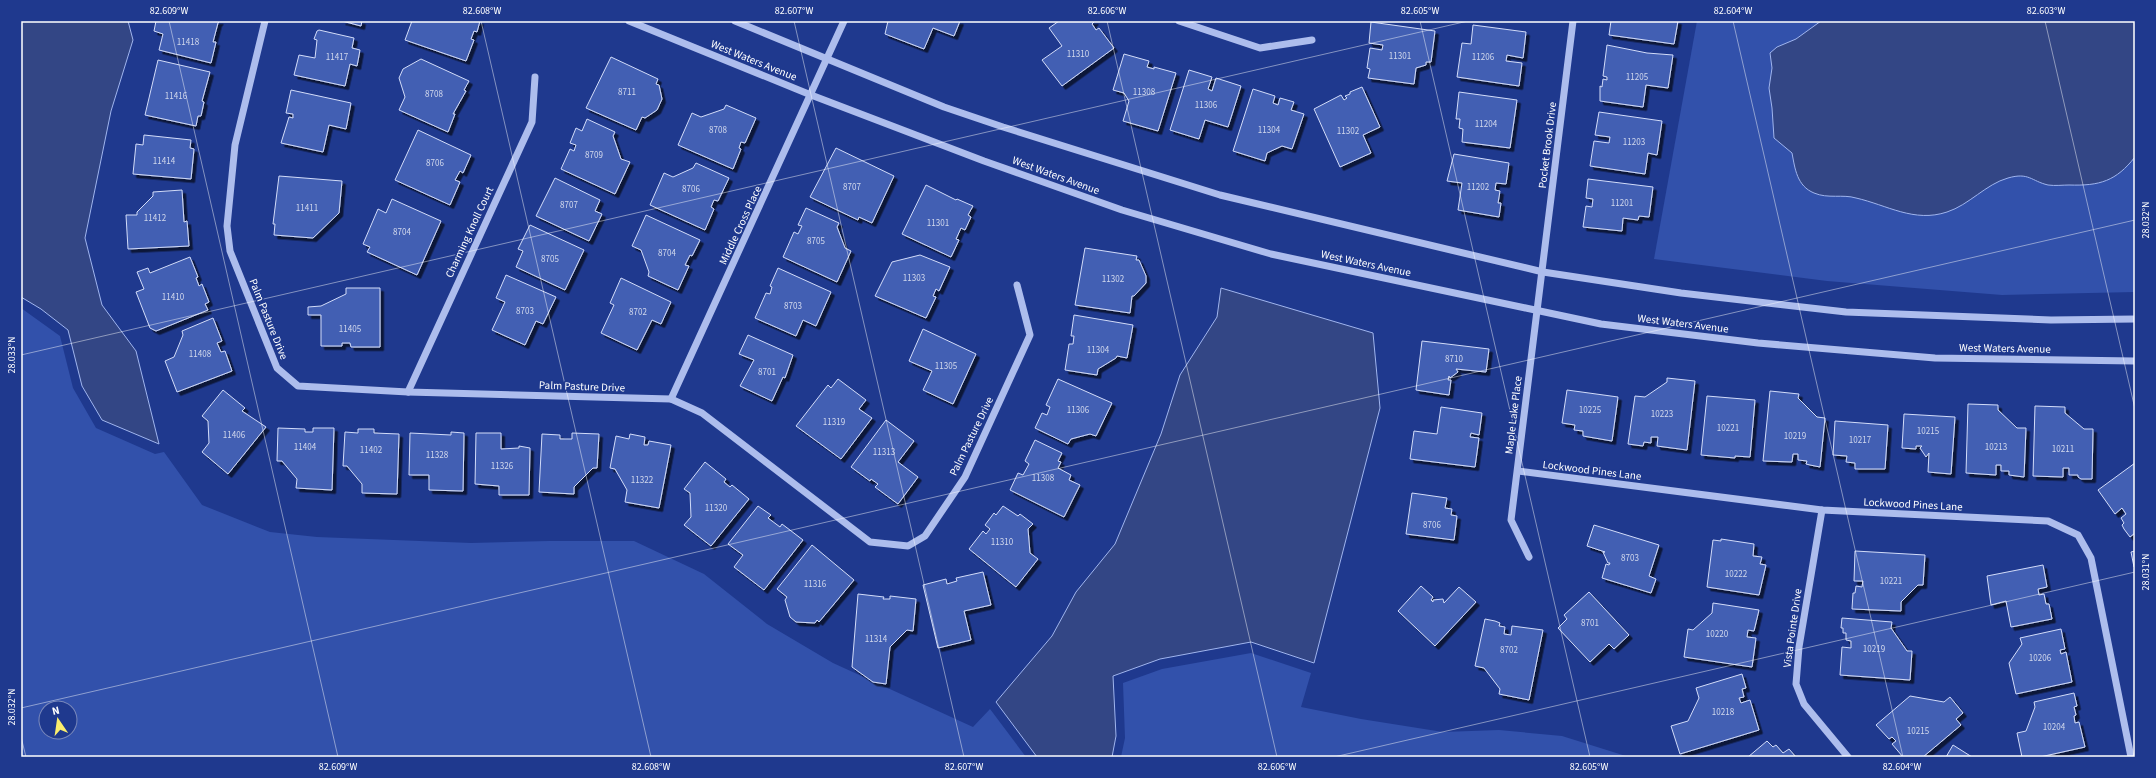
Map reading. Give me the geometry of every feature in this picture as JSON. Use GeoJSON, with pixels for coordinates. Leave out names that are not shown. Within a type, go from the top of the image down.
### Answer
{"type":"FeatureCollection","features":[{"type":"Feature","properties":{"kind":"street","name":"Palm Pasture Drive"},"geometry":{"type":"LineString","coordinates":[[265,21],[235,145],[227,226],[230,251],[277,368],[298,386],[408,392],[671,399],[702,413],[870,542],[908,546],[925,536],[965,477],[1030,335],[1018,285]]}},
{"type":"Feature","properties":{"kind":"street","name":"West Waters Avenue"},"geometry":{"type":"LineString","coordinates":[[629,21],[811,95],[984,161],[1122,210],[1271,254],[1601,324],[1742,341],[1935,358],[2135,361]]}},
{"type":"Feature","properties":{"kind":"street"},"geometry":{"type":"LineString","coordinates":[[735,21],[944,107],[995,125],[1220,195],[1543,272],[1681,293],[1846,312],[2051,320],[2135,319]]}},
{"type":"Feature","properties":{"kind":"street"},"geometry":{"type":"LineString","coordinates":[[827,59],[844,21]]}},
{"type":"Feature","properties":{"kind":"street"},"geometry":{"type":"LineString","coordinates":[[1179,21],[1260,48],[1312,40]]}},
{"type":"Feature","properties":{"kind":"street","name":"Pocket Brook Drive"},"geometry":{"type":"LineString","coordinates":[[1543,272],[1573,21]]}},
{"type":"Feature","properties":{"kind":"street","name":"Middle Cross Place"},"geometry":{"type":"LineString","coordinates":[[671,399],[827,59]]}},
{"type":"Feature","properties":{"kind":"street","name":"Charming Knoll Court"},"geometry":{"type":"LineString","coordinates":[[408,392],[532,122],[535,77]]}},
{"type":"Feature","properties":{"kind":"street","name":"Maple Lake Place"},"geometry":{"type":"LineString","coordinates":[[1529,557],[1511,520],[1536,311],[1543,272]]}},
{"type":"Feature","properties":{"kind":"street","name":"Lockwood Pines Lane"},"geometry":{"type":"LineString","coordinates":[[1518,471],[1822,510],[2048,521],[2078,535],[2091,558],[2131,757]]}},
{"type":"Feature","properties":{"kind":"street","name":"Vista Pointe Drive"},"geometry":{"type":"LineString","coordinates":[[1822,510],[1799,646],[1796,684],[1804,704],[1848,757]]}},
{"type":"Feature","properties":{"kind":"shaded area"},"geometry":{"type":"Polygon","coordinates":[[[21,21],[128,21],[133,40],[111,111],[85,238],[102,305],[136,351],[159,444],[102,420],[82,386],[68,330],[41,309],[21,297],[21,21]]]}},
{"type":"Feature","properties":{"kind":"shaded area"},"geometry":{"type":"Polygon","coordinates":[[[1697,21],[2135,21],[2135,292],[2002,295],[1827,281],[1654,259],[1697,21]]]}},
{"type":"Feature","properties":{"kind":"shaded area"},"geometry":{"type":"Polygon","coordinates":[[[1821,21],[2135,21],[2135,157],[2121,172],[2114,177],[2098,183],[2080,185],[2048,185],[2021,176],[2008,178],[1992,185],[1963,205],[1947,212],[1935,215],[1901,212],[1851,197],[1825,196],[1814,193],[1808,190],[1800,181],[1792,153],[1774,138],[1769,88],[1772,68],[1770,53],[1777,47],[1796,39],[1821,21]]]}},
{"type":"Feature","properties":{"kind":"shaded area"},"geometry":{"type":"Polygon","coordinates":[[[1221,288],[1373,333],[1380,408],[1314,663],[1251,642],[1160,659],[1113,676],[1116,736],[1112,757],[1037,757],[996,702],[1052,636],[1076,592],[1115,544],[1161,434],[1180,375],[1217,317],[1221,288]]]}},
{"type":"Feature","properties":{"kind":"shaded area"},"geometry":{"type":"Polygon","coordinates":[[[21,308],[60,336],[73,388],[96,428],[155,454],[164,452],[202,505],[270,532],[317,537],[471,543],[634,541],[704,574],[767,624],[833,663],[973,727],[990,709],[1026,757],[21,757],[21,308]]]}},
{"type":"Feature","properties":{"kind":"shaded area"},"geometry":{"type":"Polygon","coordinates":[[[1251,653],[1311,673],[1301,707],[1361,719],[1443,732],[1499,730],[1562,736],[1629,757],[1121,757],[1125,738],[1123,683],[1162,669],[1251,653]]]}},
{"type":"Feature","properties":{"kind":"building"},"geometry":{"type":"Polygon","coordinates":[[[156,21],[220,21],[218,23],[213,42],[216,42],[211,63],[159,50],[163,34],[154,31],[156,21]]]}},
{"type":"Feature","properties":{"kind":"building"},"geometry":{"type":"Polygon","coordinates":[[[342,21],[362,21],[361,26],[342,21]]]}},
{"type":"Feature","properties":{"kind":"building"},"geometry":{"type":"Polygon","coordinates":[[[412,21],[480,21],[477,32],[474,31],[471,39],[474,40],[466,61],[405,40],[412,21]]]}},
{"type":"Feature","properties":{"kind":"building"},"geometry":{"type":"Polygon","coordinates":[[[888,21],[960,21],[954,36],[933,28],[924,49],[885,34],[888,21]]]}},
{"type":"Feature","properties":{"kind":"building"},"geometry":{"type":"Polygon","coordinates":[[[1059,21],[1095,21],[1092,24],[1096,30],[1099,28],[1114,48],[1062,86],[1042,60],[1062,46],[1049,28],[1059,21]]]}},
{"type":"Feature","properties":{"kind":"building"},"geometry":{"type":"Polygon","coordinates":[[[1611,21],[1678,21],[1674,44],[1609,35],[1611,21]]]}},
{"type":"Feature","properties":{"kind":"building"},"geometry":{"type":"Polygon","coordinates":[[[1371,22],[1435,31],[1431,62],[1426,62],[1426,65],[1416,68],[1414,84],[1368,78],[1370,69],[1367,68],[1370,48],[1382,50],[1383,45],[1369,43],[1371,22]]]}},
{"type":"Feature","properties":{"kind":"building"},"geometry":{"type":"Polygon","coordinates":[[[1473,25],[1526,32],[1523,58],[1507,55],[1506,61],[1522,63],[1519,86],[1457,77],[1462,43],[1471,44],[1473,25]]]}},
{"type":"Feature","properties":{"kind":"building"},"geometry":{"type":"Polygon","coordinates":[[[319,30],[354,38],[352,48],[360,50],[357,66],[350,64],[345,86],[294,75],[299,55],[315,58],[317,40],[314,39],[317,31],[319,30]]]}},
{"type":"Feature","properties":{"kind":"building"},"geometry":{"type":"Polygon","coordinates":[[[1607,45],[1647,53],[1673,55],[1668,88],[1646,85],[1643,107],[1600,101],[1600,86],[1602,87],[1603,79],[1607,80],[1607,77],[1603,76],[1607,45]]]}},
{"type":"Feature","properties":{"kind":"building"},"geometry":{"type":"Polygon","coordinates":[[[1124,54],[1149,61],[1147,67],[1154,69],[1154,67],[1176,73],[1158,131],[1123,121],[1129,101],[1124,93],[1113,90],[1124,54]]]}},
{"type":"Feature","properties":{"kind":"building"},"geometry":{"type":"Polygon","coordinates":[[[611,57],[658,79],[656,84],[659,85],[662,99],[657,110],[645,118],[642,117],[636,130],[586,108],[611,57]]]}},
{"type":"Feature","properties":{"kind":"building"},"geometry":{"type":"Polygon","coordinates":[[[421,59],[469,81],[464,90],[466,91],[453,114],[455,114],[448,132],[399,110],[405,97],[399,78],[403,69],[421,59]]]}},
{"type":"Feature","properties":{"kind":"building"},"geometry":{"type":"Polygon","coordinates":[[[158,60],[210,72],[202,101],[204,102],[201,116],[198,116],[196,126],[145,115],[158,60]]]}},
{"type":"Feature","properties":{"kind":"building"},"geometry":{"type":"Polygon","coordinates":[[[1189,70],[1212,77],[1208,89],[1212,91],[1216,78],[1241,86],[1228,127],[1205,120],[1199,139],[1170,130],[1189,70]]]}},
{"type":"Feature","properties":{"kind":"building"},"geometry":{"type":"Polygon","coordinates":[[[1362,87],[1380,127],[1363,135],[1371,153],[1340,167],[1314,109],[1341,95],[1344,100],[1347,98],[1345,96],[1350,94],[1350,92],[1362,87]]]}},
{"type":"Feature","properties":{"kind":"building"},"geometry":{"type":"Polygon","coordinates":[[[1253,89],[1275,96],[1273,103],[1278,105],[1280,98],[1294,102],[1291,110],[1304,114],[1292,149],[1282,146],[1267,153],[1265,161],[1233,151],[1253,89]]]}},
{"type":"Feature","properties":{"kind":"building"},"geometry":{"type":"Polygon","coordinates":[[[291,90],[351,103],[346,129],[329,125],[323,152],[281,143],[289,117],[293,118],[293,114],[286,113],[291,90]]]}},
{"type":"Feature","properties":{"kind":"building"},"geometry":{"type":"Polygon","coordinates":[[[1459,92],[1517,100],[1510,148],[1462,142],[1463,129],[1459,128],[1460,119],[1456,119],[1459,92]]]}},
{"type":"Feature","properties":{"kind":"building"},"geometry":{"type":"Polygon","coordinates":[[[726,105],[756,118],[745,143],[741,142],[739,148],[741,149],[733,169],[678,145],[692,113],[701,117],[724,109],[726,105]]]}},
{"type":"Feature","properties":{"kind":"building"},"geometry":{"type":"Polygon","coordinates":[[[1599,112],[1662,121],[1657,155],[1648,153],[1645,174],[1590,166],[1594,141],[1609,143],[1610,137],[1595,135],[1599,112]]]}},
{"type":"Feature","properties":{"kind":"building"},"geometry":{"type":"Polygon","coordinates":[[[587,119],[615,132],[613,136],[621,159],[630,162],[615,194],[561,169],[570,149],[574,151],[576,145],[570,143],[576,128],[582,131],[587,119]]]}},
{"type":"Feature","properties":{"kind":"building"},"geometry":{"type":"Polygon","coordinates":[[[418,130],[471,155],[463,173],[460,171],[455,180],[460,182],[450,205],[395,180],[418,130]]]}},
{"type":"Feature","properties":{"kind":"building"},"geometry":{"type":"Polygon","coordinates":[[[144,135],[191,140],[190,148],[194,149],[191,179],[133,174],[136,144],[143,145],[144,135]]]}},
{"type":"Feature","properties":{"kind":"building"},"geometry":{"type":"Polygon","coordinates":[[[836,148],[894,176],[872,223],[859,217],[858,220],[810,197],[836,148]]]}},
{"type":"Feature","properties":{"kind":"building"},"geometry":{"type":"Polygon","coordinates":[[[1454,154],[1509,163],[1506,184],[1496,183],[1495,190],[1500,191],[1498,203],[1501,203],[1499,217],[1458,210],[1462,183],[1447,181],[1454,154]]]}},
{"type":"Feature","properties":{"kind":"building"},"geometry":{"type":"Polygon","coordinates":[[[696,163],[729,178],[718,201],[714,200],[711,207],[714,209],[705,230],[650,205],[664,173],[673,177],[693,168],[696,163]]]}},
{"type":"Feature","properties":{"kind":"building"},"geometry":{"type":"Polygon","coordinates":[[[279,176],[342,181],[339,213],[313,238],[274,235],[275,224],[273,224],[279,176]]]}},
{"type":"Feature","properties":{"kind":"building"},"geometry":{"type":"Polygon","coordinates":[[[555,178],[600,200],[595,211],[602,214],[589,241],[536,216],[555,178]]]}},
{"type":"Feature","properties":{"kind":"building"},"geometry":{"type":"Polygon","coordinates":[[[1588,179],[1653,187],[1649,217],[1639,216],[1638,220],[1623,218],[1622,231],[1583,227],[1586,206],[1592,207],[1593,199],[1586,198],[1588,179]]]}},
{"type":"Feature","properties":{"kind":"building"},"geometry":{"type":"Polygon","coordinates":[[[926,185],[956,200],[957,199],[973,206],[968,215],[971,217],[965,230],[961,228],[956,239],[959,240],[951,257],[902,234],[926,185]]]}},
{"type":"Feature","properties":{"kind":"building"},"geometry":{"type":"Polygon","coordinates":[[[182,190],[184,222],[187,221],[189,246],[128,249],[126,215],[137,215],[137,212],[153,196],[153,192],[182,190]]]}},
{"type":"Feature","properties":{"kind":"building"},"geometry":{"type":"Polygon","coordinates":[[[392,199],[441,221],[417,275],[367,252],[370,247],[363,244],[378,209],[386,213],[392,199]]]}},
{"type":"Feature","properties":{"kind":"building"},"geometry":{"type":"Polygon","coordinates":[[[806,208],[839,223],[837,227],[845,248],[851,251],[837,282],[783,257],[794,232],[798,234],[802,226],[798,225],[806,208]]]}},
{"type":"Feature","properties":{"kind":"building"},"geometry":{"type":"Polygon","coordinates":[[[646,215],[700,240],[692,256],[690,255],[685,265],[689,266],[678,290],[648,276],[649,272],[641,250],[632,246],[646,215]]]}},
{"type":"Feature","properties":{"kind":"building"},"geometry":{"type":"Polygon","coordinates":[[[530,225],[584,250],[565,290],[516,267],[523,251],[518,249],[530,225]]]}},
{"type":"Feature","properties":{"kind":"building"},"geometry":{"type":"Polygon","coordinates":[[[1085,248],[1137,256],[1136,260],[1139,260],[1146,276],[1146,283],[1134,296],[1132,296],[1130,313],[1075,305],[1085,248]]]}},
{"type":"Feature","properties":{"kind":"building"},"geometry":{"type":"Polygon","coordinates":[[[920,255],[950,267],[939,291],[936,289],[933,296],[936,297],[926,318],[875,296],[892,262],[920,255]]]}},
{"type":"Feature","properties":{"kind":"building"},"geometry":{"type":"Polygon","coordinates":[[[190,257],[198,277],[196,278],[199,286],[202,284],[209,302],[205,304],[208,310],[156,331],[150,328],[136,292],[144,289],[137,272],[148,268],[150,273],[190,257]]]}},
{"type":"Feature","properties":{"kind":"building"},"geometry":{"type":"Polygon","coordinates":[[[778,268],[831,292],[816,326],[803,320],[796,336],[755,318],[766,293],[770,294],[772,287],[770,286],[778,268]]]}},
{"type":"Feature","properties":{"kind":"building"},"geometry":{"type":"Polygon","coordinates":[[[506,275],[556,297],[543,324],[536,321],[525,345],[492,330],[505,302],[496,298],[506,275]]]}},
{"type":"Feature","properties":{"kind":"building"},"geometry":{"type":"Polygon","coordinates":[[[621,278],[671,302],[661,324],[652,320],[637,350],[601,333],[614,305],[610,303],[621,278]]]}},
{"type":"Feature","properties":{"kind":"building"},"geometry":{"type":"Polygon","coordinates":[[[346,288],[380,288],[380,347],[351,347],[350,343],[342,343],[342,346],[321,346],[321,315],[308,315],[308,307],[321,306],[346,294],[346,288]]]}},
{"type":"Feature","properties":{"kind":"building"},"geometry":{"type":"Polygon","coordinates":[[[1074,315],[1133,325],[1127,358],[1117,356],[1098,369],[1097,375],[1065,370],[1069,344],[1073,344],[1074,336],[1071,336],[1074,315]]]}},
{"type":"Feature","properties":{"kind":"building"},"geometry":{"type":"Polygon","coordinates":[[[213,318],[222,341],[217,343],[221,352],[225,351],[232,371],[177,392],[165,361],[174,357],[183,335],[182,331],[213,318]]]}},
{"type":"Feature","properties":{"kind":"building"},"geometry":{"type":"Polygon","coordinates":[[[923,329],[976,354],[953,404],[923,390],[932,371],[909,361],[923,329]]]}},
{"type":"Feature","properties":{"kind":"building"},"geometry":{"type":"Polygon","coordinates":[[[748,335],[793,355],[785,378],[783,377],[772,401],[740,386],[754,360],[739,354],[748,335]]]}},
{"type":"Feature","properties":{"kind":"building"},"geometry":{"type":"Polygon","coordinates":[[[1422,341],[1489,349],[1486,372],[1456,369],[1458,372],[1450,378],[1449,376],[1448,380],[1451,380],[1449,395],[1416,390],[1422,341]]]}},
{"type":"Feature","properties":{"kind":"building"},"geometry":{"type":"Polygon","coordinates":[[[1667,378],[1695,381],[1687,450],[1657,446],[1658,437],[1651,437],[1651,443],[1644,442],[1643,446],[1628,444],[1635,396],[1645,397],[1667,382],[1667,378]]]}},
{"type":"Feature","properties":{"kind":"building"},"geometry":{"type":"Polygon","coordinates":[[[838,379],[866,400],[859,409],[872,418],[841,459],[796,426],[828,385],[831,388],[838,379]]]}},
{"type":"Feature","properties":{"kind":"building"},"geometry":{"type":"Polygon","coordinates":[[[1058,379],[1112,403],[1096,436],[1090,434],[1071,439],[1068,444],[1035,428],[1042,413],[1047,415],[1050,407],[1046,405],[1058,379]]]}},
{"type":"Feature","properties":{"kind":"building"},"geometry":{"type":"Polygon","coordinates":[[[223,390],[245,408],[242,411],[266,427],[228,474],[202,452],[209,443],[208,421],[202,416],[223,390]]]}},
{"type":"Feature","properties":{"kind":"building"},"geometry":{"type":"Polygon","coordinates":[[[1567,390],[1618,397],[1612,441],[1583,436],[1583,431],[1574,430],[1575,425],[1562,423],[1567,390]]]}},
{"type":"Feature","properties":{"kind":"building"},"geometry":{"type":"Polygon","coordinates":[[[1770,391],[1799,394],[1798,398],[1817,417],[1825,418],[1820,467],[1806,464],[1807,461],[1798,460],[1798,454],[1793,454],[1792,462],[1763,461],[1770,391]]]}},
{"type":"Feature","properties":{"kind":"building"},"geometry":{"type":"Polygon","coordinates":[[[1707,396],[1755,400],[1750,457],[1735,456],[1735,458],[1701,455],[1707,396]]]}},
{"type":"Feature","properties":{"kind":"building"},"geometry":{"type":"Polygon","coordinates":[[[1968,404],[1998,405],[1998,410],[2017,428],[2026,428],[2024,477],[2009,475],[2009,471],[2001,471],[2001,465],[1996,465],[1996,475],[1966,473],[1968,404]]]}},
{"type":"Feature","properties":{"kind":"building"},"geometry":{"type":"Polygon","coordinates":[[[2035,406],[2065,407],[2065,413],[2084,429],[2093,429],[2092,479],[2081,479],[2078,475],[2069,475],[2069,468],[2063,468],[2063,477],[2033,476],[2035,406]]]}},
{"type":"Feature","properties":{"kind":"building"},"geometry":{"type":"Polygon","coordinates":[[[1441,407],[1482,413],[1479,435],[1471,433],[1470,437],[1479,438],[1475,467],[1410,459],[1414,431],[1437,434],[1441,407]]]}},
{"type":"Feature","properties":{"kind":"building"},"geometry":{"type":"Polygon","coordinates":[[[1904,414],[1955,417],[1951,474],[1928,472],[1929,453],[1926,457],[1920,448],[1922,446],[1916,446],[1916,449],[1902,448],[1904,414]]]}},
{"type":"Feature","properties":{"kind":"building"},"geometry":{"type":"Polygon","coordinates":[[[886,420],[914,441],[898,462],[918,477],[898,504],[875,487],[878,484],[871,479],[870,481],[851,467],[886,420]]]}},
{"type":"Feature","properties":{"kind":"building"},"geometry":{"type":"Polygon","coordinates":[[[1835,421],[1888,425],[1885,469],[1855,469],[1855,463],[1846,462],[1847,456],[1833,455],[1835,421]]]}},
{"type":"Feature","properties":{"kind":"building"},"geometry":{"type":"Polygon","coordinates":[[[278,428],[305,429],[305,432],[313,432],[313,428],[334,428],[332,490],[296,488],[297,479],[282,461],[277,461],[278,428]]]}},
{"type":"Feature","properties":{"kind":"building"},"geometry":{"type":"Polygon","coordinates":[[[358,429],[374,429],[374,433],[399,434],[397,494],[362,493],[362,484],[347,466],[343,466],[345,432],[358,433],[358,429]]]}},
{"type":"Feature","properties":{"kind":"building"},"geometry":{"type":"Polygon","coordinates":[[[451,432],[464,433],[463,491],[429,490],[429,475],[409,475],[410,433],[451,435],[451,432]]]}},
{"type":"Feature","properties":{"kind":"building"},"geometry":{"type":"Polygon","coordinates":[[[476,433],[501,433],[501,449],[519,448],[519,446],[530,448],[529,495],[499,495],[499,486],[475,484],[476,433]]]}},
{"type":"Feature","properties":{"kind":"building"},"geometry":{"type":"Polygon","coordinates":[[[572,433],[599,434],[597,468],[593,468],[574,487],[574,494],[539,492],[542,434],[560,435],[560,439],[572,439],[572,433]]]}},
{"type":"Feature","properties":{"kind":"building"},"geometry":{"type":"Polygon","coordinates":[[[630,434],[645,437],[644,445],[648,445],[649,441],[671,445],[659,508],[625,502],[627,490],[615,469],[610,468],[616,436],[629,439],[630,434]]]}},
{"type":"Feature","properties":{"kind":"building"},"geometry":{"type":"Polygon","coordinates":[[[1035,440],[1062,453],[1058,461],[1061,462],[1058,468],[1071,475],[1069,480],[1080,485],[1064,517],[1010,490],[1018,473],[1023,475],[1029,464],[1025,461],[1035,440]]]}},
{"type":"Feature","properties":{"kind":"building"},"geometry":{"type":"Polygon","coordinates":[[[705,462],[726,479],[724,482],[730,487],[732,485],[749,499],[711,546],[684,525],[691,517],[690,493],[684,489],[705,462]]]}},
{"type":"Feature","properties":{"kind":"building"},"geometry":{"type":"Polygon","coordinates":[[[2135,463],[2135,533],[2130,537],[2122,525],[2124,523],[2121,518],[2126,514],[2122,508],[2115,514],[2098,490],[2135,463]]]}},
{"type":"Feature","properties":{"kind":"building"},"geometry":{"type":"Polygon","coordinates":[[[1412,493],[1447,498],[1445,508],[1452,509],[1451,515],[1457,516],[1454,540],[1406,534],[1412,493]]]}},
{"type":"Feature","properties":{"kind":"building"},"geometry":{"type":"Polygon","coordinates":[[[758,506],[771,515],[768,518],[780,527],[782,524],[803,540],[764,590],[734,567],[743,555],[728,544],[758,506]]]}},
{"type":"Feature","properties":{"kind":"building"},"geometry":{"type":"Polygon","coordinates":[[[1003,506],[1018,516],[1020,514],[1033,524],[1028,529],[1030,553],[1038,559],[1016,587],[969,549],[983,531],[986,534],[990,529],[985,525],[994,513],[996,515],[1003,506]]]}},
{"type":"Feature","properties":{"kind":"building"},"geometry":{"type":"Polygon","coordinates":[[[1594,525],[1659,545],[1649,576],[1656,579],[1651,593],[1602,578],[1606,564],[1609,565],[1610,563],[1608,563],[1603,552],[1605,552],[1587,546],[1594,525]]]}},
{"type":"Feature","properties":{"kind":"building"},"geometry":{"type":"Polygon","coordinates":[[[1721,539],[1754,544],[1753,556],[1762,557],[1760,564],[1766,565],[1759,595],[1707,587],[1713,540],[1721,541],[1721,539]]]}},
{"type":"Feature","properties":{"kind":"building"},"geometry":{"type":"Polygon","coordinates":[[[812,545],[854,580],[819,622],[817,620],[815,623],[796,622],[790,617],[785,600],[787,597],[777,589],[812,545]]]}},
{"type":"Feature","properties":{"kind":"building"},"geometry":{"type":"Polygon","coordinates":[[[1855,551],[1925,555],[1923,585],[1918,585],[1901,602],[1901,611],[1852,609],[1853,593],[1855,593],[1856,586],[1862,587],[1863,581],[1854,581],[1855,551]]]}},
{"type":"Feature","properties":{"kind":"building"},"geometry":{"type":"Polygon","coordinates":[[[2135,551],[2135,566],[2134,567],[2131,552],[2135,551]]]}},
{"type":"Feature","properties":{"kind":"building"},"geometry":{"type":"Polygon","coordinates":[[[2043,565],[2047,587],[2038,589],[2039,595],[2044,594],[2046,604],[2049,604],[2052,619],[2011,627],[2006,601],[1991,605],[1987,576],[2043,565]]]}},
{"type":"Feature","properties":{"kind":"building"},"geometry":{"type":"Polygon","coordinates":[[[983,572],[991,605],[964,611],[971,640],[938,648],[923,585],[946,579],[947,584],[957,581],[956,578],[983,572]]]}},
{"type":"Feature","properties":{"kind":"building"},"geometry":{"type":"Polygon","coordinates":[[[1421,586],[1433,597],[1431,600],[1433,602],[1433,600],[1443,599],[1444,603],[1459,587],[1476,602],[1435,646],[1398,611],[1421,586]]]}},
{"type":"Feature","properties":{"kind":"building"},"geometry":{"type":"Polygon","coordinates":[[[1589,592],[1629,635],[1614,649],[1609,644],[1590,662],[1558,628],[1567,619],[1564,615],[1589,592]]]}},
{"type":"Feature","properties":{"kind":"building"},"geometry":{"type":"Polygon","coordinates":[[[858,594],[884,597],[883,599],[890,599],[890,596],[916,599],[913,631],[907,630],[890,647],[886,684],[873,682],[852,667],[858,594]]]}},
{"type":"Feature","properties":{"kind":"building"},"geometry":{"type":"Polygon","coordinates":[[[1713,603],[1759,610],[1754,631],[1748,630],[1747,637],[1756,638],[1752,667],[1684,657],[1688,629],[1693,630],[1712,613],[1713,603]]]}},
{"type":"Feature","properties":{"kind":"building"},"geometry":{"type":"Polygon","coordinates":[[[1842,618],[1892,622],[1891,628],[1907,651],[1912,651],[1910,680],[1840,675],[1842,647],[1851,648],[1851,641],[1846,640],[1846,633],[1843,633],[1843,628],[1841,628],[1842,618]]]}},
{"type":"Feature","properties":{"kind":"building"},"geometry":{"type":"Polygon","coordinates":[[[1485,619],[1500,623],[1499,626],[1505,627],[1504,634],[1511,635],[1512,626],[1543,630],[1529,700],[1499,694],[1500,689],[1484,668],[1475,666],[1485,619]]]}},
{"type":"Feature","properties":{"kind":"building"},"geometry":{"type":"Polygon","coordinates":[[[2061,629],[2065,649],[2060,650],[2061,654],[2066,652],[2072,682],[2016,694],[2009,663],[2022,644],[2020,638],[2061,629]]]}},
{"type":"Feature","properties":{"kind":"building"},"geometry":{"type":"Polygon","coordinates":[[[1742,674],[1746,688],[1742,689],[1744,697],[1739,698],[1741,703],[1750,700],[1759,730],[1680,754],[1671,726],[1688,721],[1699,698],[1696,688],[1742,674]]]}},
{"type":"Feature","properties":{"kind":"building"},"geometry":{"type":"Polygon","coordinates":[[[2074,693],[2077,706],[2074,707],[2076,715],[2074,716],[2075,723],[2079,722],[2085,747],[2040,757],[2022,757],[2017,733],[2026,731],[2035,707],[2034,702],[2074,693]]]}},
{"type":"Feature","properties":{"kind":"building"},"geometry":{"type":"Polygon","coordinates":[[[1910,696],[1944,702],[1950,697],[1963,713],[1956,719],[1961,725],[1923,757],[1903,757],[1892,744],[1896,741],[1892,737],[1889,739],[1876,725],[1910,696]]]}},
{"type":"Feature","properties":{"kind":"building"},"geometry":{"type":"Polygon","coordinates":[[[1767,741],[1773,747],[1776,745],[1783,753],[1789,749],[1796,757],[1748,757],[1767,741]]]}},
{"type":"Feature","properties":{"kind":"building"},"geometry":{"type":"Polygon","coordinates":[[[1953,745],[1972,757],[1946,757],[1953,745]]]}}]}
